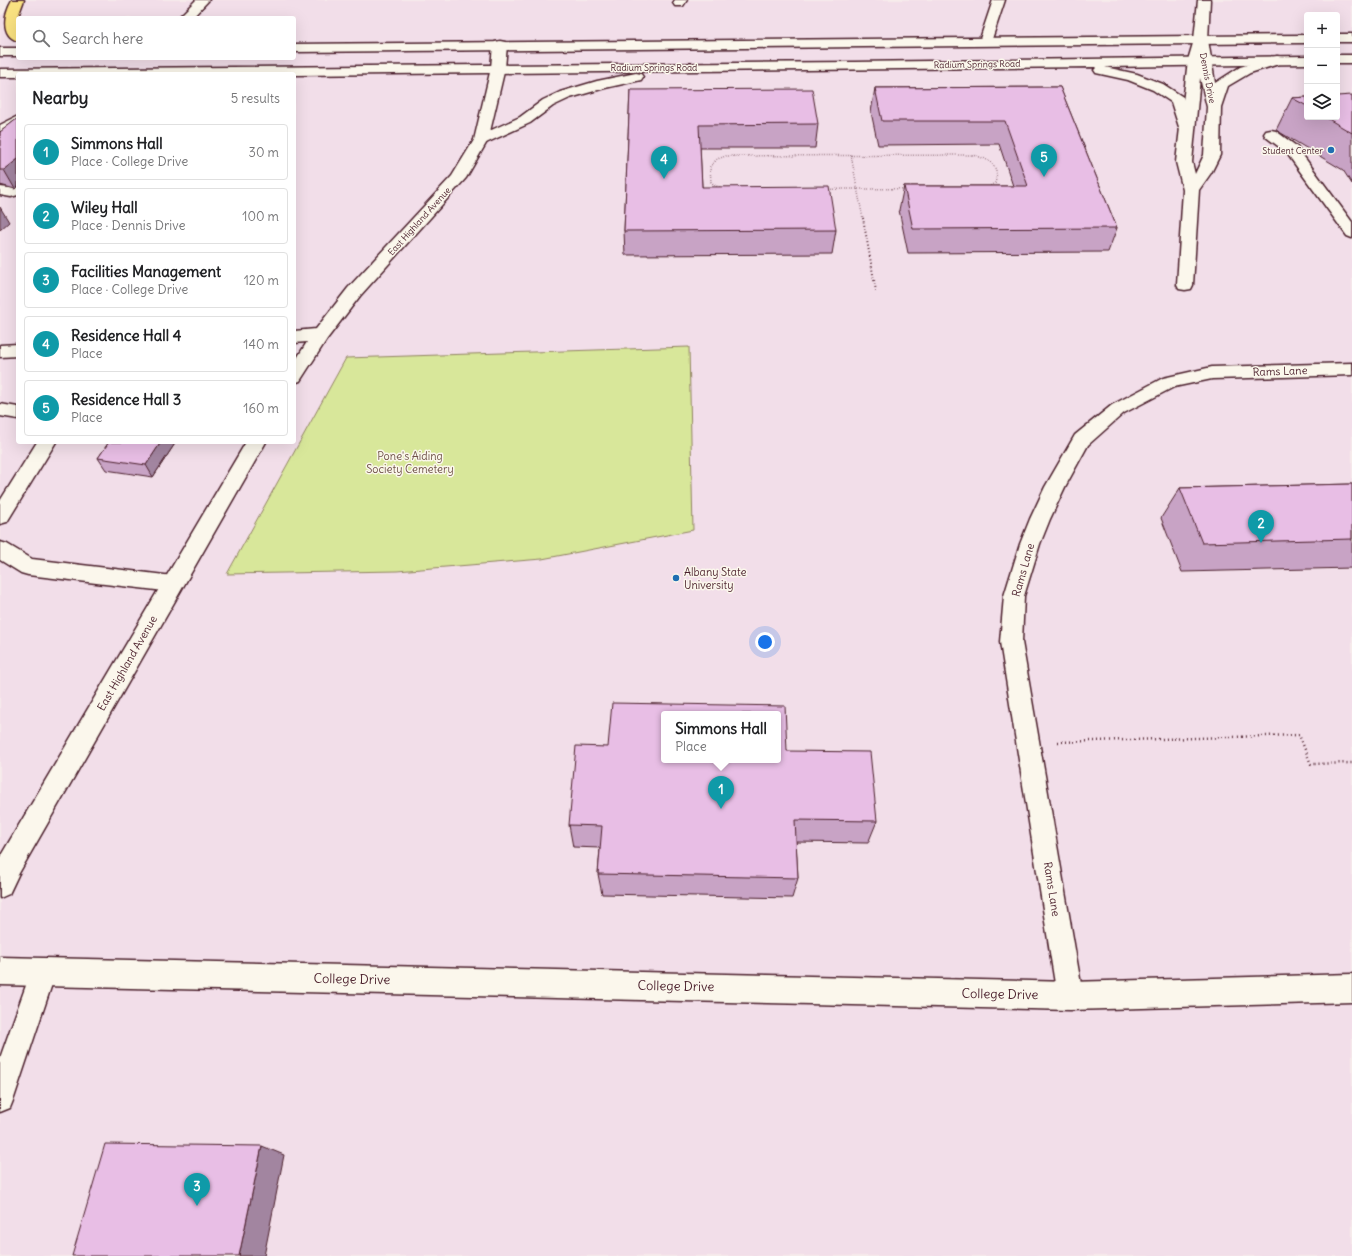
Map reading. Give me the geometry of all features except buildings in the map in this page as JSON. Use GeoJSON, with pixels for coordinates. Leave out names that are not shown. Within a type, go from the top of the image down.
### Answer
{"type":"FeatureCollection","features":[{"type":"Feature","properties":{"kind":"main road"},"geometry":{"type":"LineString","coordinates":[[0,11],[18,0]]}},
{"type":"Feature","properties":{"kind":"main road"},"geometry":{"type":"LineString","coordinates":[[16,35],[13,32],[9,22],[11,13],[18,0]]}},
{"type":"Feature","properties":{"kind":"main road","name":"Dennis Drive"},"geometry":{"type":"LineString","coordinates":[[1184,285],[1191,190],[1184,162],[1187,130],[1199,60],[1204,0]]}},
{"type":"Feature","properties":{"kind":"main road"},"geometry":{"type":"LineString","coordinates":[[1340,38],[1352,38]]}},
{"type":"Feature","properties":{"kind":"main road","name":"Radium Springs Road"},"geometry":{"type":"LineString","coordinates":[[296,48],[1304,39]]}},
{"type":"Feature","properties":{"kind":"main road","name":"East Highland Avenue"},"geometry":{"type":"LineString","coordinates":[[296,374],[321,335],[354,292],[458,178],[481,140],[498,68],[500,45]]}},
{"type":"Feature","properties":{"kind":"main road"},"geometry":{"type":"LineString","coordinates":[[0,52],[16,52]]}},
{"type":"Feature","properties":{"kind":"main road"},"geometry":{"type":"LineString","coordinates":[[1340,59],[1352,59]]}},
{"type":"Feature","properties":{"kind":"main road","name":"Dennis Drive"},"geometry":{"type":"LineString","coordinates":[[1191,190],[1203,173],[1212,155],[1214,107],[1199,60]]}},
{"type":"Feature","properties":{"kind":"main road"},"geometry":{"type":"LineString","coordinates":[[1214,107],[1222,84],[1245,70],[1278,60]]}},
{"type":"Feature","properties":{"kind":"main road","name":"Radium Springs Road"},"geometry":{"type":"LineString","coordinates":[[219,72],[1304,60]]}},
{"type":"Feature","properties":{"kind":"main road"},"geometry":{"type":"LineString","coordinates":[[1048,62],[1113,72],[1132,77],[1158,87],[1178,100],[1187,130]]}},
{"type":"Feature","properties":{"kind":"main road"},"geometry":{"type":"LineString","coordinates":[[481,140],[525,120],[548,103],[565,95],[602,84],[677,67]]}},
{"type":"Feature","properties":{"kind":"main road","name":"Radium Springs Road"},"geometry":{"type":"LineString","coordinates":[[0,73],[16,73]]}},
{"type":"Feature","properties":{"kind":"main road"},"geometry":{"type":"LineString","coordinates":[[296,337],[321,335]]}},
{"type":"Feature","properties":{"kind":"main road"},"geometry":{"type":"LineString","coordinates":[[0,351],[16,350]]}},
{"type":"Feature","properties":{"kind":"main road","name":"East Highland Avenue"},"geometry":{"type":"LineString","coordinates":[[0,886],[9,866],[255,444]]}},
{"type":"Feature","properties":{"kind":"main road","name":"College Drive"},"geometry":{"type":"LineString","coordinates":[[0,971],[1070,996],[1352,988]]}},
{"type":"Feature","properties":{"kind":"lane"},"geometry":{"type":"LineString","coordinates":[[188,16],[203,0]]}},
{"type":"Feature","properties":{"kind":"lane"},"geometry":{"type":"LineString","coordinates":[[985,42],[999,0]]}},
{"type":"Feature","properties":{"kind":"lane"},"geometry":{"type":"LineString","coordinates":[[0,131],[16,122]]}},
{"type":"Feature","properties":{"kind":"lane"},"geometry":{"type":"LineString","coordinates":[[1271,134],[1291,149],[1352,233]]}},
{"type":"Feature","properties":{"kind":"lane"},"geometry":{"type":"LineString","coordinates":[[0,191],[11,193],[16,191]]}},
{"type":"Feature","properties":{"kind":"lane","name":"Rams Lane"},"geometry":{"type":"LineString","coordinates":[[1070,996],[1011,642],[1014,596],[1030,544],[1040,519],[1055,487],[1081,440],[1118,409],[1169,382],[1212,373],[1352,369]]}},
{"type":"Feature","properties":{"kind":"lane"},"geometry":{"type":"LineString","coordinates":[[0,410],[16,413]]}},
{"type":"Feature","properties":{"kind":"lane"},"geometry":{"type":"LineString","coordinates":[[0,517],[7,493],[45,444]]}},
{"type":"Feature","properties":{"kind":"lane"},"geometry":{"type":"LineString","coordinates":[[0,550],[28,567],[173,584]]}},
{"type":"Feature","properties":{"kind":"lane"},"geometry":{"type":"LineString","coordinates":[[0,1098],[43,972]]}},
{"type":"Feature","properties":{"kind":"path"},"geometry":{"type":"LineString","coordinates":[[851,155],[876,291]]}},
{"type":"Feature","properties":{"kind":"path"},"geometry":{"type":"LineString","coordinates":[[851,155],[972,155],[986,158],[994,164],[997,177],[996,183],[986,188],[729,190],[716,186],[711,182],[710,167],[716,159],[726,156],[851,155]]}},
{"type":"Feature","properties":{"kind":"path"},"geometry":{"type":"LineString","coordinates":[[1028,743],[1299,735],[1312,764],[1352,763]]}},
{"type":"Feature","properties":{"kind":"shaded area","name":"Albany State University"},"geometry":{"type":"Polygon","coordinates":[[[24,0],[1352,0],[1352,1256],[0,1256],[0,16],[24,0]]]}},
{"type":"Feature","properties":{"kind":"green space","name":"Pone's Aiding Society Cemetery"},"geometry":{"type":"Polygon","coordinates":[[[689,347],[693,530],[542,559],[397,571],[227,574],[346,358],[689,347]]]}},
{"type":"Feature","properties":{"kind":"place","name":"Student Center"},"geometry":{"type":"Point","coordinates":[1331,150]}},
{"type":"Feature","properties":{"kind":"place","name":"Residence Hall 3"},"geometry":{"type":"Point","coordinates":[1044,177]}},
{"type":"Feature","properties":{"kind":"place","name":"Residence Hall 4"},"geometry":{"type":"Point","coordinates":[664,179]}},
{"type":"Feature","properties":{"kind":"place","name":"Wiley Hall"},"geometry":{"type":"Point","coordinates":[1261,543]}},
{"type":"Feature","properties":{"kind":"place","name":"Albany State University"},"geometry":{"type":"Point","coordinates":[676,578]}},
{"type":"Feature","properties":{"kind":"place","name":"Simmons Hall"},"geometry":{"type":"Point","coordinates":[721,809]}},
{"type":"Feature","properties":{"kind":"place","name":"Facilities Management"},"geometry":{"type":"Point","coordinates":[197,1206]}}]}
